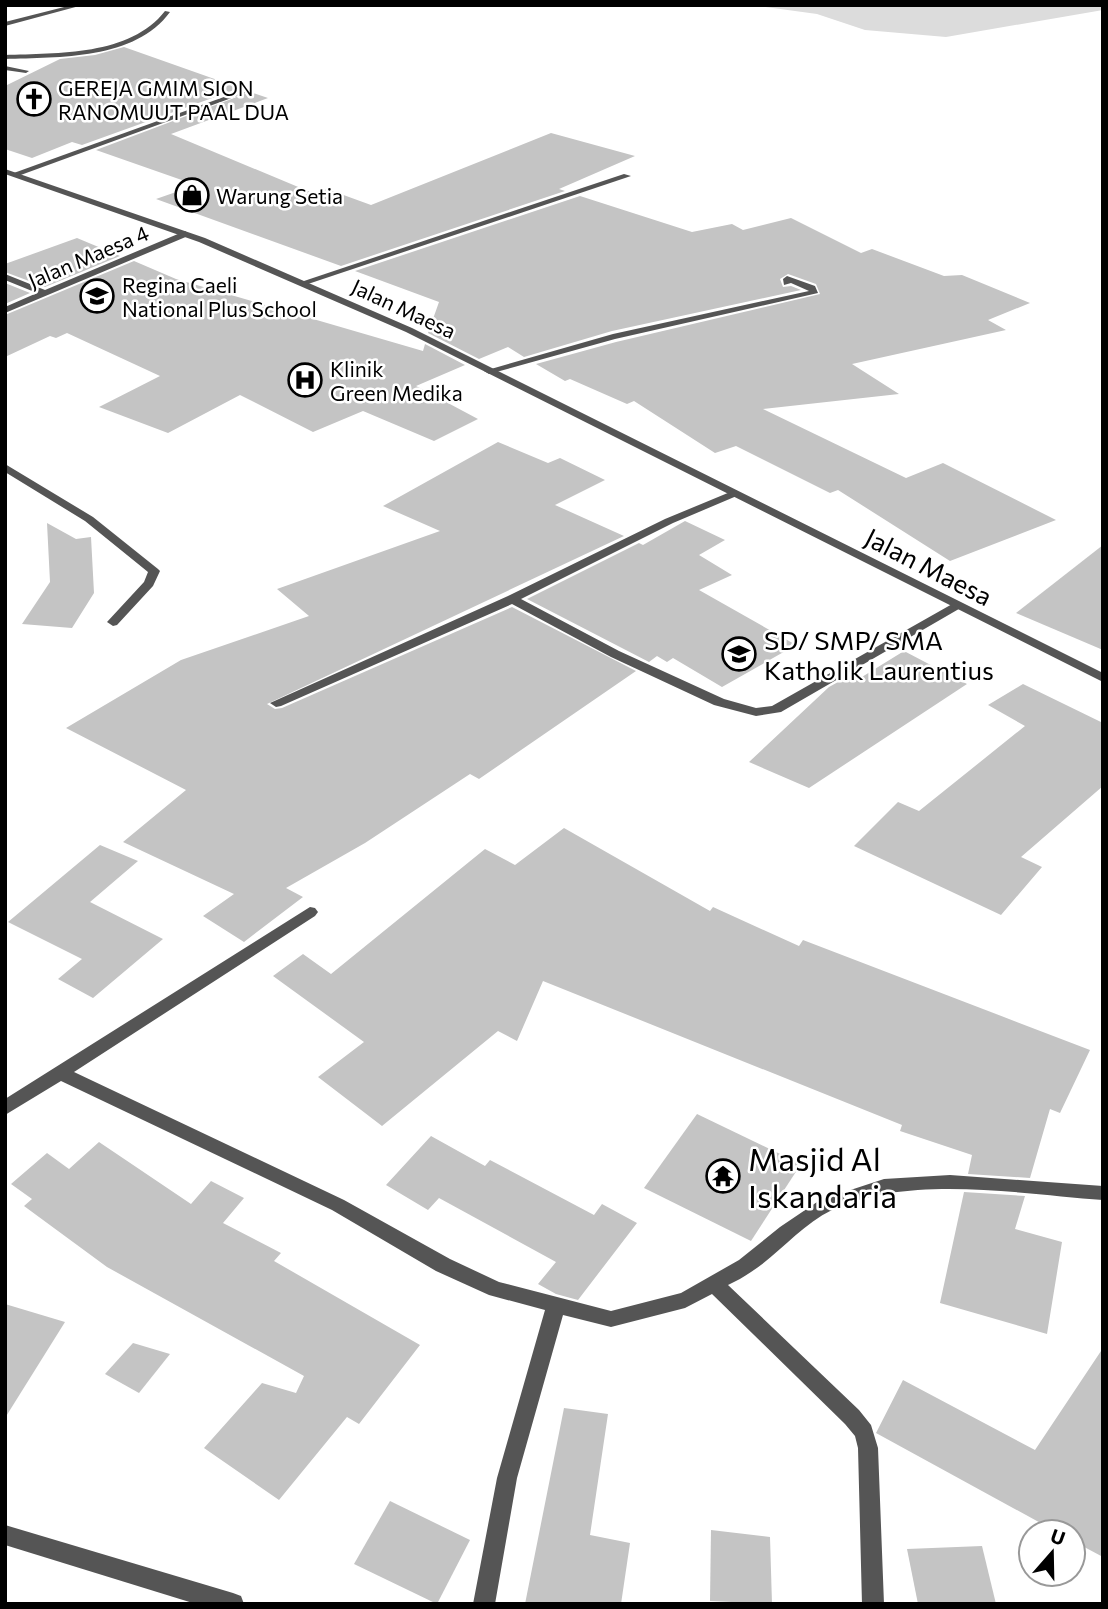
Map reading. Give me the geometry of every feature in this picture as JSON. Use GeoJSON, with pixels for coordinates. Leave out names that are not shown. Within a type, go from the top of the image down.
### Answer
{"type":"FeatureCollection","features":[{"type":"Feature","properties":{"kind":"street"},"geometry":{"type":"LineString","coordinates":[[5,24],[80,5]]}},
{"type":"Feature","properties":{"kind":"street"},"geometry":{"type":"LineString","coordinates":[[5,57],[63,54],[132,39],[159,26],[167,12]]}},
{"type":"Feature","properties":{"kind":"street"},"geometry":{"type":"LineString","coordinates":[[5,68],[26,72]]}},
{"type":"Feature","properties":{"kind":"street"},"geometry":{"type":"LineString","coordinates":[[10,172],[246,91]]}},
{"type":"Feature","properties":{"kind":"street","name":"Jalan Maesa"},"geometry":{"type":"LineString","coordinates":[[10,172],[185,234],[409,330],[1103,678]]}},
{"type":"Feature","properties":{"kind":"street"},"geometry":{"type":"LineString","coordinates":[[302,283],[627,176]]}},
{"type":"Feature","properties":{"kind":"street","name":"Jalan Maesa 4"},"geometry":{"type":"LineString","coordinates":[[5,310],[185,234]]}},
{"type":"Feature","properties":{"kind":"street"},"geometry":{"type":"LineString","coordinates":[[5,278],[45,293]]}},
{"type":"Feature","properties":{"kind":"street"},"geometry":{"type":"LineString","coordinates":[[489,371],[612,337],[814,293],[812,288],[787,279],[787,283]]}},
{"type":"Feature","properties":{"kind":"street"},"geometry":{"type":"LineString","coordinates":[[5,467],[89,519],[154,571],[149,583],[113,622]]}},
{"type":"Feature","properties":{"kind":"street"},"geometry":{"type":"LineString","coordinates":[[276,703],[512,600],[670,521],[735,493]]}},
{"type":"Feature","properties":{"kind":"street"},"geometry":{"type":"LineString","coordinates":[[512,600],[719,702],[756,712],[776,709],[958,606]]}},
{"type":"Feature","properties":{"kind":"street"},"geometry":{"type":"LineString","coordinates":[[5,1108],[62,1074],[310,912]]}},
{"type":"Feature","properties":{"kind":"street"},"geometry":{"type":"LineString","coordinates":[[62,1074],[338,1205],[443,1265],[496,1289],[556,1307],[611,1319],[685,1300],[746,1266],[786,1232],[826,1205],[884,1186],[950,1182],[1103,1193]]}},
{"type":"Feature","properties":{"kind":"street"},"geometry":{"type":"LineString","coordinates":[[714,1284],[852,1416],[864,1432],[868,1448],[873,1604]]}},
{"type":"Feature","properties":{"kind":"street"},"geometry":{"type":"LineString","coordinates":[[484,1604],[507,1478],[556,1307]]}},
{"type":"Feature","properties":{"kind":"street"},"geometry":{"type":"LineString","coordinates":[[5,1535],[233,1604]]}},
{"type":"Feature","properties":{"kind":"shaded area"},"geometry":{"type":"Polygon","coordinates":[[[750,5],[1103,5],[1103,10],[946,37],[865,30],[817,14],[750,5]]]}},
{"type":"Feature","properties":{"kind":"building"},"geometry":{"type":"Polygon","coordinates":[[[124,47],[240,88],[82,145],[72,142],[32,158],[5,149],[5,86],[60,59],[95,55],[124,47]]]}},
{"type":"Feature","properties":{"kind":"building"},"geometry":{"type":"Polygon","coordinates":[[[250,92],[268,98],[171,134],[315,194],[327,189],[371,205],[551,133],[635,156],[559,189],[565,191],[341,266],[156,199],[196,185],[96,150],[250,92]]]}},
{"type":"Feature","properties":{"kind":"building"},"geometry":{"type":"Polygon","coordinates":[[[580,196],[692,232],[732,224],[743,230],[791,218],[861,253],[872,249],[944,276],[962,275],[1030,303],[988,320],[1006,330],[852,364],[899,394],[763,409],[906,478],[943,463],[1056,520],[950,561],[838,490],[830,493],[736,446],[715,453],[634,401],[627,404],[570,379],[565,381],[536,364],[616,342],[820,294],[816,284],[788,274],[780,279],[783,287],[791,286],[801,290],[612,331],[524,357],[508,347],[479,359],[428,333],[439,302],[355,271],[580,196]]]}},
{"type":"Feature","properties":{"kind":"building"},"geometry":{"type":"Polygon","coordinates":[[[77,238],[120,256],[45,287],[5,272],[5,264],[77,238]]]}},
{"type":"Feature","properties":{"kind":"building"},"geometry":{"type":"Polygon","coordinates":[[[134,261],[176,279],[423,351],[425,344],[465,365],[416,386],[478,419],[434,441],[363,411],[313,432],[240,395],[168,433],[99,407],[160,376],[67,333],[56,338],[50,336],[5,357],[5,315],[134,261]]]}},
{"type":"Feature","properties":{"kind":"building"},"geometry":{"type":"Polygon","coordinates":[[[5,283],[30,293],[5,304],[5,283]]]}},
{"type":"Feature","properties":{"kind":"building"},"geometry":{"type":"Polygon","coordinates":[[[498,442],[548,463],[560,458],[605,480],[555,505],[624,536],[267,704],[275,709],[282,708],[512,607],[636,671],[479,779],[470,774],[365,843],[286,888],[303,897],[244,942],[203,916],[234,894],[123,842],[186,790],[66,728],[181,660],[309,616],[277,589],[440,531],[383,506],[498,442]]]}},
{"type":"Feature","properties":{"kind":"building"},"geometry":{"type":"Polygon","coordinates":[[[685,521],[725,540],[699,555],[732,575],[699,590],[796,645],[722,687],[673,658],[667,662],[657,656],[649,662],[527,599],[639,543],[643,545],[685,521]]]}},
{"type":"Feature","properties":{"kind":"building"},"geometry":{"type":"Polygon","coordinates":[[[47,523],[76,539],[91,537],[94,593],[72,628],[22,624],[50,582],[47,523]]]}},
{"type":"Feature","properties":{"kind":"building"},"geometry":{"type":"Polygon","coordinates":[[[1103,545],[1103,650],[1016,613],[1103,545]]]}},
{"type":"Feature","properties":{"kind":"building"},"geometry":{"type":"Polygon","coordinates":[[[904,651],[967,684],[809,788],[749,762],[829,687],[849,676],[857,680],[904,651]]]}},
{"type":"Feature","properties":{"kind":"building"},"geometry":{"type":"Polygon","coordinates":[[[1023,684],[1103,723],[1103,786],[1021,857],[1042,867],[1001,915],[854,846],[898,802],[919,811],[1025,726],[988,705],[1023,684]]]}},
{"type":"Feature","properties":{"kind":"building"},"geometry":{"type":"Polygon","coordinates":[[[564,828],[710,911],[713,907],[799,946],[803,940],[1090,1050],[1060,1113],[1050,1109],[1030,1178],[968,1174],[972,1155],[900,1131],[902,1125],[543,981],[517,1041],[498,1031],[382,1126],[318,1077],[364,1042],[273,976],[303,954],[331,974],[485,849],[515,865],[564,828]]]}},
{"type":"Feature","properties":{"kind":"building"},"geometry":{"type":"Polygon","coordinates":[[[100,845],[138,861],[90,902],[163,939],[93,998],[58,979],[82,959],[8,922],[100,845]]]}},
{"type":"Feature","properties":{"kind":"building","name":"Masjid Al Iskandaria"},"geometry":{"type":"Polygon","coordinates":[[[697,1114],[801,1164],[751,1241],[644,1188],[697,1114]]]}},
{"type":"Feature","properties":{"kind":"building"},"geometry":{"type":"Polygon","coordinates":[[[431,1136],[485,1166],[490,1160],[594,1215],[602,1204],[637,1223],[578,1300],[556,1294],[538,1284],[556,1262],[439,1198],[428,1210],[386,1185],[431,1136]]]}},
{"type":"Feature","properties":{"kind":"building"},"geometry":{"type":"Polygon","coordinates":[[[99,1142],[191,1204],[211,1181],[244,1198],[223,1223],[281,1253],[274,1261],[420,1345],[359,1424],[347,1417],[279,1500],[204,1448],[262,1383],[296,1393],[304,1376],[107,1267],[24,1206],[32,1199],[11,1184],[47,1153],[69,1169],[99,1142]]]}},
{"type":"Feature","properties":{"kind":"building"},"geometry":{"type":"Polygon","coordinates":[[[964,1192],[1025,1196],[1015,1229],[1062,1242],[1047,1334],[940,1303],[964,1192]]]}},
{"type":"Feature","properties":{"kind":"building"},"geometry":{"type":"Polygon","coordinates":[[[5,1304],[65,1322],[5,1418],[5,1304]]]}},
{"type":"Feature","properties":{"kind":"building"},"geometry":{"type":"Polygon","coordinates":[[[133,1343],[170,1354],[139,1393],[105,1374],[133,1343]]]}},
{"type":"Feature","properties":{"kind":"building"},"geometry":{"type":"Polygon","coordinates":[[[1103,1348],[1103,1557],[1087,1548],[1087,1518],[1031,1518],[876,1433],[903,1380],[1035,1450],[1103,1348]]]}},
{"type":"Feature","properties":{"kind":"building"},"geometry":{"type":"Polygon","coordinates":[[[564,1408],[608,1414],[590,1535],[630,1543],[621,1604],[525,1604],[564,1408]]]}},
{"type":"Feature","properties":{"kind":"building"},"geometry":{"type":"Polygon","coordinates":[[[390,1501],[470,1540],[437,1604],[354,1564],[390,1501]]]}},
{"type":"Feature","properties":{"kind":"building"},"geometry":{"type":"Polygon","coordinates":[[[711,1530],[770,1537],[772,1604],[710,1601],[711,1530]]]}},
{"type":"Feature","properties":{"kind":"building"},"geometry":{"type":"Polygon","coordinates":[[[982,1546],[996,1604],[918,1604],[907,1549],[982,1546]]]}},
{"type":"Feature","properties":{"kind":"place","name":"GEREJA GMIM SION RANOMUUT PAAL DUA"},"geometry":{"type":"Point","coordinates":[34,99]}},
{"type":"Feature","properties":{"kind":"place","name":"Warung Setia"},"geometry":{"type":"Point","coordinates":[192,195]}},
{"type":"Feature","properties":{"kind":"place","name":"Regina Caeli National Plus School"},"geometry":{"type":"Point","coordinates":[97,296]}},
{"type":"Feature","properties":{"kind":"place","name":"Klinik Green Medika"},"geometry":{"type":"Point","coordinates":[305,380]}},
{"type":"Feature","properties":{"kind":"place","name":"SD/ SMP/ SMA Katholik Laurentius"},"geometry":{"type":"Point","coordinates":[739,654]}},
{"type":"Feature","properties":{"kind":"place","name":"Masjid Al Iskandaria"},"geometry":{"type":"Point","coordinates":[723,1176]}}]}
